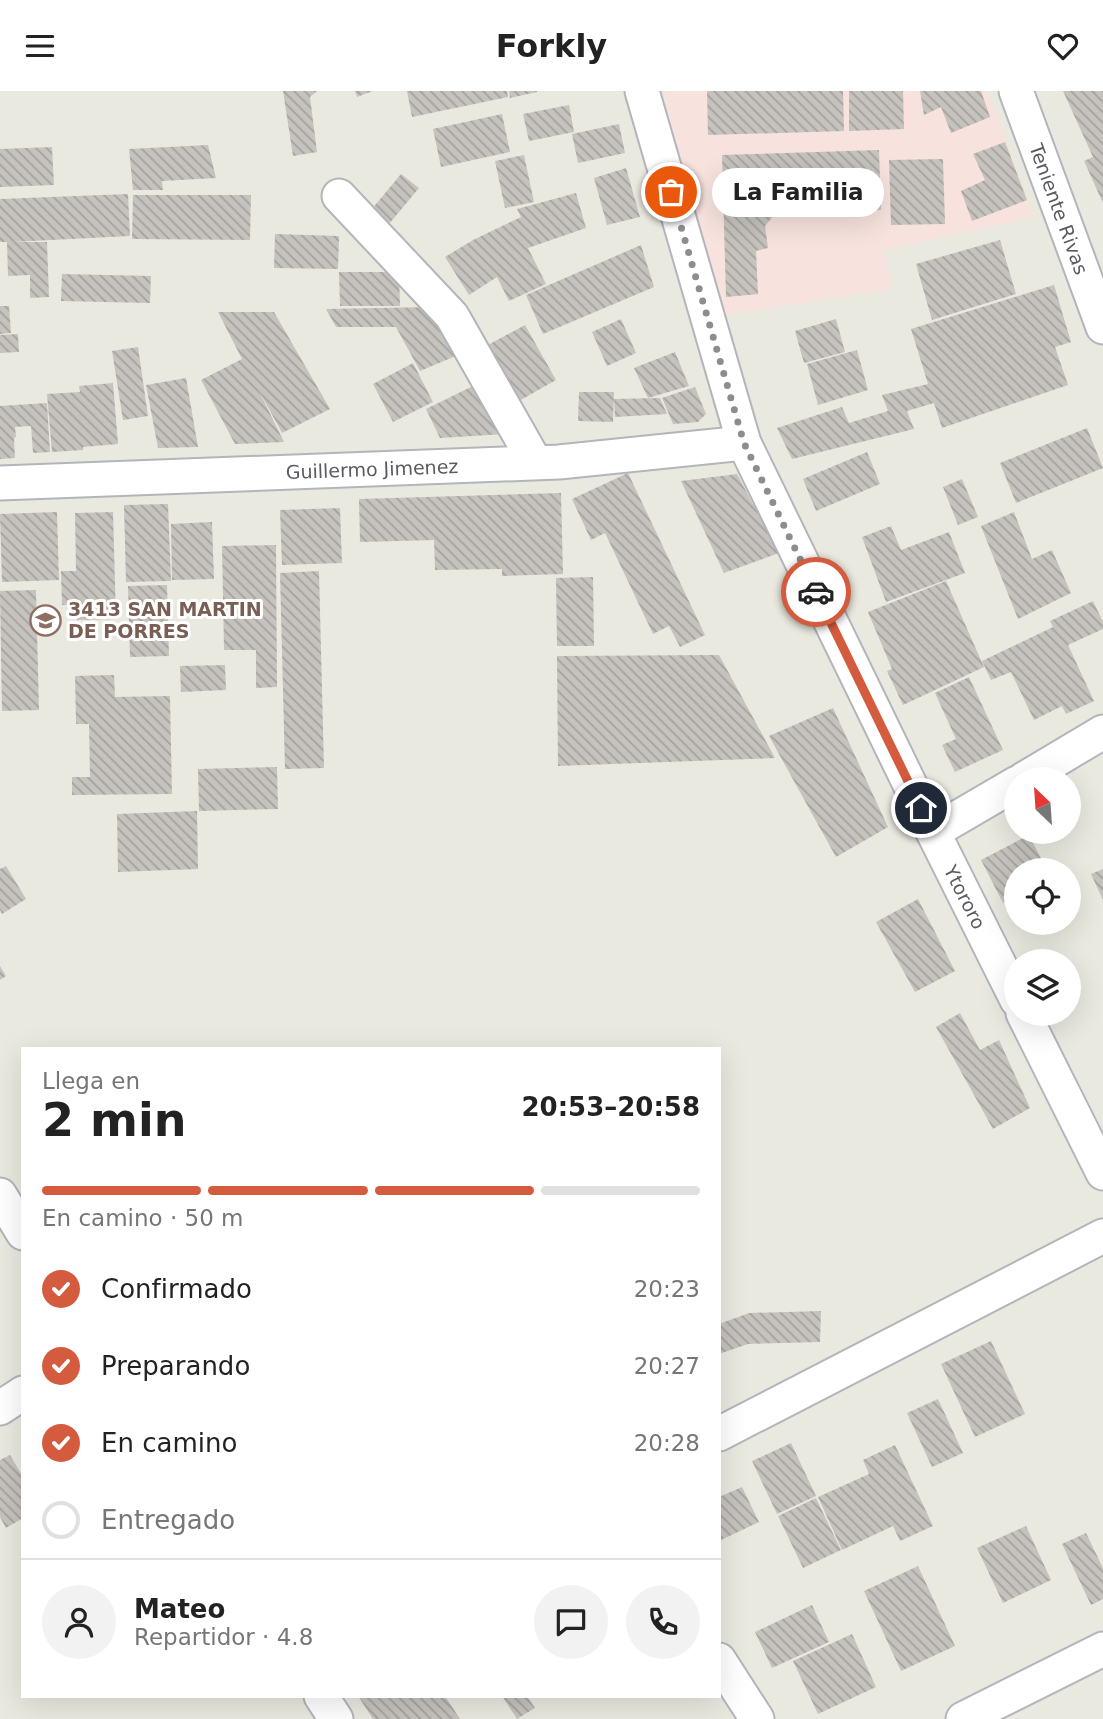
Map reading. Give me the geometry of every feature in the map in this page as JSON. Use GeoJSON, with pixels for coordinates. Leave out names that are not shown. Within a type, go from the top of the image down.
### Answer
{"type":"FeatureCollection","features":[{"type":"Feature","properties":{"kind":"street","name":"Ytororo"},"geometry":{"type":"LineString","coordinates":[[642,91],[744,443],[1004,974]]}},
{"type":"Feature","properties":{"kind":"street","name":"Teniente Rivas"},"geometry":{"type":"LineString","coordinates":[[1016,91],[1102,319]]}},
{"type":"Feature","properties":{"kind":"street"},"geometry":{"type":"LineString","coordinates":[[339,196],[452,316],[535,463]]}},
{"type":"Feature","properties":{"kind":"street","name":"Guillermo Jimenez"},"geometry":{"type":"LineString","coordinates":[[0,483],[559,462],[744,443]]}},
{"type":"Feature","properties":{"kind":"street"},"geometry":{"type":"LineString","coordinates":[[1044,767],[1103,732]]}},
{"type":"Feature","properties":{"kind":"street"},"geometry":{"type":"LineString","coordinates":[[933,832],[1004,791]]}},
{"type":"Feature","properties":{"kind":"street"},"geometry":{"type":"LineString","coordinates":[[1030,1026],[1103,1173]]}},
{"type":"Feature","properties":{"kind":"street"},"geometry":{"type":"LineString","coordinates":[[0,1195],[21,1230]]}},
{"type":"Feature","properties":{"kind":"street"},"geometry":{"type":"LineString","coordinates":[[721,1433],[1103,1235]]}},
{"type":"Feature","properties":{"kind":"street"},"geometry":{"type":"LineString","coordinates":[[0,1408],[21,1394]]}},
{"type":"Feature","properties":{"kind":"street"},"geometry":{"type":"LineString","coordinates":[[963,1719],[1103,1649]]}},
{"type":"Feature","properties":{"kind":"street"},"geometry":{"type":"LineString","coordinates":[[721,1663],[757,1719]]}},
{"type":"Feature","properties":{"kind":"street"},"geometry":{"type":"LineString","coordinates":[[322,1698],[336,1719]]}},
{"type":"Feature","properties":{"kind":"shaded area"},"geometry":{"type":"Polygon","coordinates":[[[663,91],[987,91],[1034,217],[883,250],[892,289],[723,315],[663,91]]]}},
{"type":"Feature","properties":{"kind":"building"},"geometry":{"type":"Polygon","coordinates":[[[283,91],[317,91],[310,97],[317,152],[293,156],[283,91]]]}},
{"type":"Feature","properties":{"kind":"building"},"geometry":{"type":"Polygon","coordinates":[[[355,91],[373,91],[357,97],[355,91]]]}},
{"type":"Feature","properties":{"kind":"building"},"geometry":{"type":"Polygon","coordinates":[[[407,91],[507,91],[508,97],[412,117],[407,91]]]}},
{"type":"Feature","properties":{"kind":"building"},"geometry":{"type":"Polygon","coordinates":[[[509,91],[537,91],[537,92],[510,98],[509,91]]]}},
{"type":"Feature","properties":{"kind":"building"},"geometry":{"type":"Polygon","coordinates":[[[707,91],[843,91],[844,131],[708,135],[707,91]]]}},
{"type":"Feature","properties":{"kind":"building"},"geometry":{"type":"Polygon","coordinates":[[[849,91],[903,91],[904,129],[849,131],[849,91]]]}},
{"type":"Feature","properties":{"kind":"building"},"geometry":{"type":"Polygon","coordinates":[[[920,91],[981,91],[990,117],[951,133],[941,107],[924,115],[920,91]]]}},
{"type":"Feature","properties":{"kind":"building"},"geometry":{"type":"Polygon","coordinates":[[[1063,91],[1103,91],[1103,203],[1084,161],[1093,157],[1063,91]]]}},
{"type":"Feature","properties":{"kind":"building"},"geometry":{"type":"Polygon","coordinates":[[[569,105],[574,132],[529,141],[523,114],[569,105]]]}},
{"type":"Feature","properties":{"kind":"building"},"geometry":{"type":"Polygon","coordinates":[[[502,114],[510,152],[441,167],[433,129],[502,114]]]}},
{"type":"Feature","properties":{"kind":"building"},"geometry":{"type":"Polygon","coordinates":[[[619,124],[625,153],[578,163],[572,134],[619,124]]]}},
{"type":"Feature","properties":{"kind":"building"},"geometry":{"type":"Polygon","coordinates":[[[1005,142],[1027,200],[972,221],[961,191],[985,180],[973,154],[1005,142]]]}},
{"type":"Feature","properties":{"kind":"building"},"geometry":{"type":"Polygon","coordinates":[[[208,145],[216,178],[162,181],[163,190],[133,190],[129,149],[208,145]]]}},
{"type":"Feature","properties":{"kind":"building"},"geometry":{"type":"Polygon","coordinates":[[[52,147],[54,185],[0,187],[0,149],[52,147]]]}},
{"type":"Feature","properties":{"kind":"building"},"geometry":{"type":"Polygon","coordinates":[[[879,150],[881,210],[775,214],[765,226],[768,248],[756,251],[758,294],[726,297],[722,155],[879,150]]]}},
{"type":"Feature","properties":{"kind":"building"},"geometry":{"type":"Polygon","coordinates":[[[524,155],[534,202],[505,208],[495,161],[524,155]]]}},
{"type":"Feature","properties":{"kind":"building"},"geometry":{"type":"Polygon","coordinates":[[[943,159],[945,224],[891,225],[889,160],[943,159]]]}},
{"type":"Feature","properties":{"kind":"building"},"geometry":{"type":"Polygon","coordinates":[[[626,168],[640,217],[607,225],[594,178],[626,168]]]}},
{"type":"Feature","properties":{"kind":"building"},"geometry":{"type":"Polygon","coordinates":[[[401,174],[419,188],[389,224],[371,210],[401,174]]]}},
{"type":"Feature","properties":{"kind":"building"},"geometry":{"type":"Polygon","coordinates":[[[576,193],[586,228],[528,248],[546,284],[509,301],[497,277],[469,295],[445,257],[521,217],[517,209],[576,193]]]}},
{"type":"Feature","properties":{"kind":"building"},"geometry":{"type":"Polygon","coordinates":[[[128,194],[130,236],[12,242],[47,242],[49,297],[30,298],[30,275],[8,276],[7,242],[0,242],[0,199],[128,194]]]}},
{"type":"Feature","properties":{"kind":"building"},"geometry":{"type":"Polygon","coordinates":[[[133,195],[251,195],[250,240],[132,239],[133,195]]]}},
{"type":"Feature","properties":{"kind":"building"},"geometry":{"type":"Polygon","coordinates":[[[275,234],[339,236],[338,269],[274,268],[275,234]]]}},
{"type":"Feature","properties":{"kind":"building"},"geometry":{"type":"Polygon","coordinates":[[[1000,240],[1016,294],[932,320],[916,264],[1000,240]]]}},
{"type":"Feature","properties":{"kind":"building"},"geometry":{"type":"Polygon","coordinates":[[[641,245],[654,287],[543,334],[526,295],[641,245]]]}},
{"type":"Feature","properties":{"kind":"building"},"geometry":{"type":"Polygon","coordinates":[[[339,272],[399,272],[400,306],[340,306],[339,272]]]}},
{"type":"Feature","properties":{"kind":"building"},"geometry":{"type":"Polygon","coordinates":[[[62,274],[151,276],[150,303],[61,301],[62,274]]]}},
{"type":"Feature","properties":{"kind":"building"},"geometry":{"type":"Polygon","coordinates":[[[1054,285],[1071,342],[1055,347],[1068,385],[942,428],[934,403],[907,411],[914,429],[792,459],[777,428],[842,407],[849,423],[888,411],[882,395],[928,384],[911,329],[1054,285]]]}},
{"type":"Feature","properties":{"kind":"building"},"geometry":{"type":"Polygon","coordinates":[[[0,306],[9,306],[11,333],[0,334],[0,306]]]}},
{"type":"Feature","properties":{"kind":"building"},"geometry":{"type":"Polygon","coordinates":[[[432,307],[458,355],[420,371],[396,327],[336,327],[326,309],[432,307]]]}},
{"type":"Feature","properties":{"kind":"building"},"geometry":{"type":"Polygon","coordinates":[[[218,312],[274,312],[330,409],[282,433],[258,389],[284,442],[235,444],[201,380],[242,359],[218,312]]]}},
{"type":"Feature","properties":{"kind":"building"},"geometry":{"type":"Polygon","coordinates":[[[621,319],[636,353],[607,366],[592,332],[621,319]]]}},
{"type":"Feature","properties":{"kind":"building"},"geometry":{"type":"Polygon","coordinates":[[[836,319],[845,352],[804,363],[795,331],[836,319]]]}},
{"type":"Feature","properties":{"kind":"building"},"geometry":{"type":"Polygon","coordinates":[[[525,325],[556,380],[519,401],[488,345],[525,325]]]}},
{"type":"Feature","properties":{"kind":"building"},"geometry":{"type":"Polygon","coordinates":[[[18,334],[19,352],[0,353],[0,335],[18,334]]]}},
{"type":"Feature","properties":{"kind":"building"},"geometry":{"type":"Polygon","coordinates":[[[138,347],[148,416],[123,420],[112,351],[138,347]]]}},
{"type":"Feature","properties":{"kind":"building"},"geometry":{"type":"Polygon","coordinates":[[[857,350],[868,390],[818,405],[807,364],[857,350]]]}},
{"type":"Feature","properties":{"kind":"building"},"geometry":{"type":"Polygon","coordinates":[[[675,352],[689,386],[648,398],[634,368],[675,352]]]}},
{"type":"Feature","properties":{"kind":"building"},"geometry":{"type":"Polygon","coordinates":[[[413,363],[433,402],[393,422],[373,384],[413,363]]]}},
{"type":"Feature","properties":{"kind":"building"},"geometry":{"type":"Polygon","coordinates":[[[186,378],[198,447],[158,448],[146,385],[186,378]]]}},
{"type":"Feature","properties":{"kind":"building"},"geometry":{"type":"Polygon","coordinates":[[[113,383],[118,444],[52,452],[47,394],[80,392],[79,386],[113,383]]]}},
{"type":"Feature","properties":{"kind":"building"},"geometry":{"type":"Polygon","coordinates":[[[477,384],[505,434],[440,438],[426,409],[477,384]]]}},
{"type":"Feature","properties":{"kind":"building"},"geometry":{"type":"Polygon","coordinates":[[[695,387],[706,414],[698,422],[673,424],[662,398],[695,387]]]}},
{"type":"Feature","properties":{"kind":"building"},"geometry":{"type":"Polygon","coordinates":[[[579,392],[614,392],[613,422],[578,421],[579,392]]]}},
{"type":"Feature","properties":{"kind":"building"},"geometry":{"type":"Polygon","coordinates":[[[660,398],[667,414],[615,417],[614,399],[660,398]]]}},
{"type":"Feature","properties":{"kind":"building"},"geometry":{"type":"Polygon","coordinates":[[[47,403],[50,452],[33,453],[31,426],[15,427],[15,458],[0,459],[0,406],[47,403]]]}},
{"type":"Feature","properties":{"kind":"building"},"geometry":{"type":"Polygon","coordinates":[[[1087,428],[1103,468],[1016,503],[1000,463],[1087,428]]]}},
{"type":"Feature","properties":{"kind":"building"},"geometry":{"type":"Polygon","coordinates":[[[867,452],[880,484],[816,511],[803,479],[867,452]]]}},
{"type":"Feature","properties":{"kind":"building"},"geometry":{"type":"Polygon","coordinates":[[[628,473],[705,635],[680,647],[669,626],[653,634],[605,533],[591,540],[572,499],[628,473]]]}},
{"type":"Feature","properties":{"kind":"building"},"geometry":{"type":"Polygon","coordinates":[[[737,474],[779,553],[724,573],[681,481],[737,474]]]}},
{"type":"Feature","properties":{"kind":"building"},"geometry":{"type":"Polygon","coordinates":[[[962,479],[978,517],[958,525],[943,487],[962,479]]]}},
{"type":"Feature","properties":{"kind":"building"},"geometry":{"type":"Polygon","coordinates":[[[561,493],[563,574],[502,576],[502,569],[435,570],[434,540],[360,542],[359,499],[561,493]]]}},
{"type":"Feature","properties":{"kind":"building"},"geometry":{"type":"Polygon","coordinates":[[[168,504],[171,581],[126,582],[124,505],[168,504]]]}},
{"type":"Feature","properties":{"kind":"building"},"geometry":{"type":"Polygon","coordinates":[[[340,508],[342,563],[282,565],[280,510],[340,508]]]}},
{"type":"Feature","properties":{"kind":"building"},"geometry":{"type":"Polygon","coordinates":[[[57,512],[59,580],[2,582],[0,514],[57,512]]]}},
{"type":"Feature","properties":{"kind":"building"},"geometry":{"type":"Polygon","coordinates":[[[113,512],[116,619],[77,620],[77,605],[62,605],[61,571],[76,571],[75,513],[113,512]]]}},
{"type":"Feature","properties":{"kind":"building"},"geometry":{"type":"Polygon","coordinates":[[[1014,512],[1032,559],[1052,550],[1071,593],[1018,619],[981,526],[1014,512]]]}},
{"type":"Feature","properties":{"kind":"building"},"geometry":{"type":"Polygon","coordinates":[[[212,522],[214,579],[172,580],[171,524],[212,522]]]}},
{"type":"Feature","properties":{"kind":"building"},"geometry":{"type":"Polygon","coordinates":[[[891,526],[901,550],[949,532],[965,573],[886,602],[862,537],[891,526]]]}},
{"type":"Feature","properties":{"kind":"building"},"geometry":{"type":"Polygon","coordinates":[[[276,545],[277,687],[256,688],[256,650],[224,650],[222,546],[276,545]]]}},
{"type":"Feature","properties":{"kind":"building"},"geometry":{"type":"Polygon","coordinates":[[[319,571],[324,768],[285,769],[280,573],[319,571]]]}},
{"type":"Feature","properties":{"kind":"building"},"geometry":{"type":"Polygon","coordinates":[[[593,577],[594,646],[557,646],[556,578],[593,577]]]}},
{"type":"Feature","properties":{"kind":"building"},"geometry":{"type":"Polygon","coordinates":[[[946,581],[984,667],[903,705],[887,671],[892,669],[868,612],[946,581]]]}},
{"type":"Feature","properties":{"kind":"building"},"geometry":{"type":"Polygon","coordinates":[[[167,585],[169,656],[130,657],[128,586],[167,585]]]}},
{"type":"Feature","properties":{"kind":"building"},"geometry":{"type":"Polygon","coordinates":[[[36,590],[39,710],[2,711],[0,591],[36,590]]]}},
{"type":"Feature","properties":{"kind":"building"},"geometry":{"type":"Polygon","coordinates":[[[1093,601],[1103,622],[1103,629],[1068,645],[1094,701],[1066,714],[1062,706],[1034,720],[1011,672],[991,680],[982,661],[1053,627],[1050,621],[1093,601]]]}},
{"type":"Feature","properties":{"kind":"building"},"geometry":{"type":"Polygon","coordinates":[[[719,655],[775,758],[558,766],[557,656],[719,655]]]}},
{"type":"Feature","properties":{"kind":"building"},"geometry":{"type":"Polygon","coordinates":[[[225,665],[226,690],[181,692],[180,666],[225,665]]]}},
{"type":"Feature","properties":{"kind":"building"},"geometry":{"type":"Polygon","coordinates":[[[114,675],[115,697],[170,696],[172,794],[72,795],[72,777],[90,777],[89,724],[76,724],[75,676],[114,675]]]}},
{"type":"Feature","properties":{"kind":"building"},"geometry":{"type":"Polygon","coordinates":[[[969,677],[1003,750],[955,772],[942,745],[956,739],[935,693],[969,677]]]}},
{"type":"Feature","properties":{"kind":"building"},"geometry":{"type":"Polygon","coordinates":[[[833,708],[888,827],[836,857],[769,736],[833,708]]]}},
{"type":"Feature","properties":{"kind":"building"},"geometry":{"type":"Polygon","coordinates":[[[277,767],[278,809],[199,811],[198,769],[277,767]]]}},
{"type":"Feature","properties":{"kind":"building"},"geometry":{"type":"Polygon","coordinates":[[[197,811],[198,869],[118,872],[117,814],[197,811]]]}},
{"type":"Feature","properties":{"kind":"building"},"geometry":{"type":"Polygon","coordinates":[[[1012,844],[1034,844],[1041,858],[1004,858],[1003,903],[981,860],[1012,844]]]}},
{"type":"Feature","properties":{"kind":"building"},"geometry":{"type":"Polygon","coordinates":[[[6,866],[26,899],[2,914],[0,869],[6,866]]]}},
{"type":"Feature","properties":{"kind":"building"},"geometry":{"type":"Polygon","coordinates":[[[1103,869],[1103,900],[1091,874],[1103,869]]]}},
{"type":"Feature","properties":{"kind":"building"},"geometry":{"type":"Polygon","coordinates":[[[918,899],[955,971],[915,992],[876,922],[918,899]]]}},
{"type":"Feature","properties":{"kind":"building"},"geometry":{"type":"Polygon","coordinates":[[[0,966],[6,976],[0,980],[0,966]]]}},
{"type":"Feature","properties":{"kind":"building"},"geometry":{"type":"Polygon","coordinates":[[[960,1013],[980,1050],[999,1040],[1030,1108],[993,1129],[936,1027],[960,1013]]]}},
{"type":"Feature","properties":{"kind":"building"},"geometry":{"type":"Polygon","coordinates":[[[821,1311],[820,1342],[748,1344],[721,1353],[721,1323],[749,1313],[821,1311]]]}},
{"type":"Feature","properties":{"kind":"building"},"geometry":{"type":"Polygon","coordinates":[[[991,1341],[1025,1414],[975,1437],[941,1364],[991,1341]]]}},
{"type":"Feature","properties":{"kind":"building"},"geometry":{"type":"Polygon","coordinates":[[[938,1399],[963,1453],[932,1467],[907,1413],[938,1399]]]}},
{"type":"Feature","properties":{"kind":"building"},"geometry":{"type":"Polygon","coordinates":[[[791,1443],[816,1496],[777,1514],[752,1461],[791,1443]]]}},
{"type":"Feature","properties":{"kind":"building"},"geometry":{"type":"Polygon","coordinates":[[[895,1445],[933,1526],[900,1541],[893,1526],[842,1550],[818,1497],[869,1474],[863,1460],[895,1445]]]}},
{"type":"Feature","properties":{"kind":"building"},"geometry":{"type":"Polygon","coordinates":[[[10,1455],[21,1474],[21,1519],[6,1528],[0,1517],[0,1460],[10,1455]]]}},
{"type":"Feature","properties":{"kind":"building"},"geometry":{"type":"Polygon","coordinates":[[[742,1487],[759,1522],[721,1540],[721,1496],[742,1487]]]}},
{"type":"Feature","properties":{"kind":"building"},"geometry":{"type":"Polygon","coordinates":[[[816,1498],[841,1550],[803,1568],[778,1516],[816,1498]]]}},
{"type":"Feature","properties":{"kind":"building"},"geometry":{"type":"Polygon","coordinates":[[[1026,1526],[1051,1580],[1003,1603],[977,1548],[1026,1526]]]}},
{"type":"Feature","properties":{"kind":"building"},"geometry":{"type":"Polygon","coordinates":[[[1086,1533],[1103,1568],[1103,1599],[1091,1605],[1062,1544],[1086,1533]]]}},
{"type":"Feature","properties":{"kind":"building"},"geometry":{"type":"Polygon","coordinates":[[[918,1566],[955,1646],[901,1671],[864,1591],[918,1566]]]}},
{"type":"Feature","properties":{"kind":"building"},"geometry":{"type":"Polygon","coordinates":[[[812,1605],[829,1642],[772,1668],[755,1632],[812,1605]]]}},
{"type":"Feature","properties":{"kind":"building"},"geometry":{"type":"Polygon","coordinates":[[[852,1634],[876,1687],[818,1714],[793,1661],[852,1634]]]}},
{"type":"Feature","properties":{"kind":"building"},"geometry":{"type":"Polygon","coordinates":[[[359,1698],[446,1698],[460,1719],[373,1719],[359,1698]]]}},
{"type":"Feature","properties":{"kind":"building"},"geometry":{"type":"Polygon","coordinates":[[[503,1698],[528,1698],[535,1708],[517,1719],[503,1698]]]}},
{"type":"Feature","properties":{"kind":"way so far"},"geometry":{"type":"LineString","coordinates":[[671,192],[744,443],[816,592]]}},
{"type":"Feature","properties":{"kind":"place","name":"La Familia"},"geometry":{"type":"Point","coordinates":[671,192]}},
{"type":"Feature","properties":{"kind":"place","name":"3413 SAN MARTIN DE PORRES"},"geometry":{"type":"Point","coordinates":[45,620]}},
{"type":"Feature","properties":{"kind":"route"},"geometry":{"type":"LineString","coordinates":[[816,592],[921,808]]}}]}
